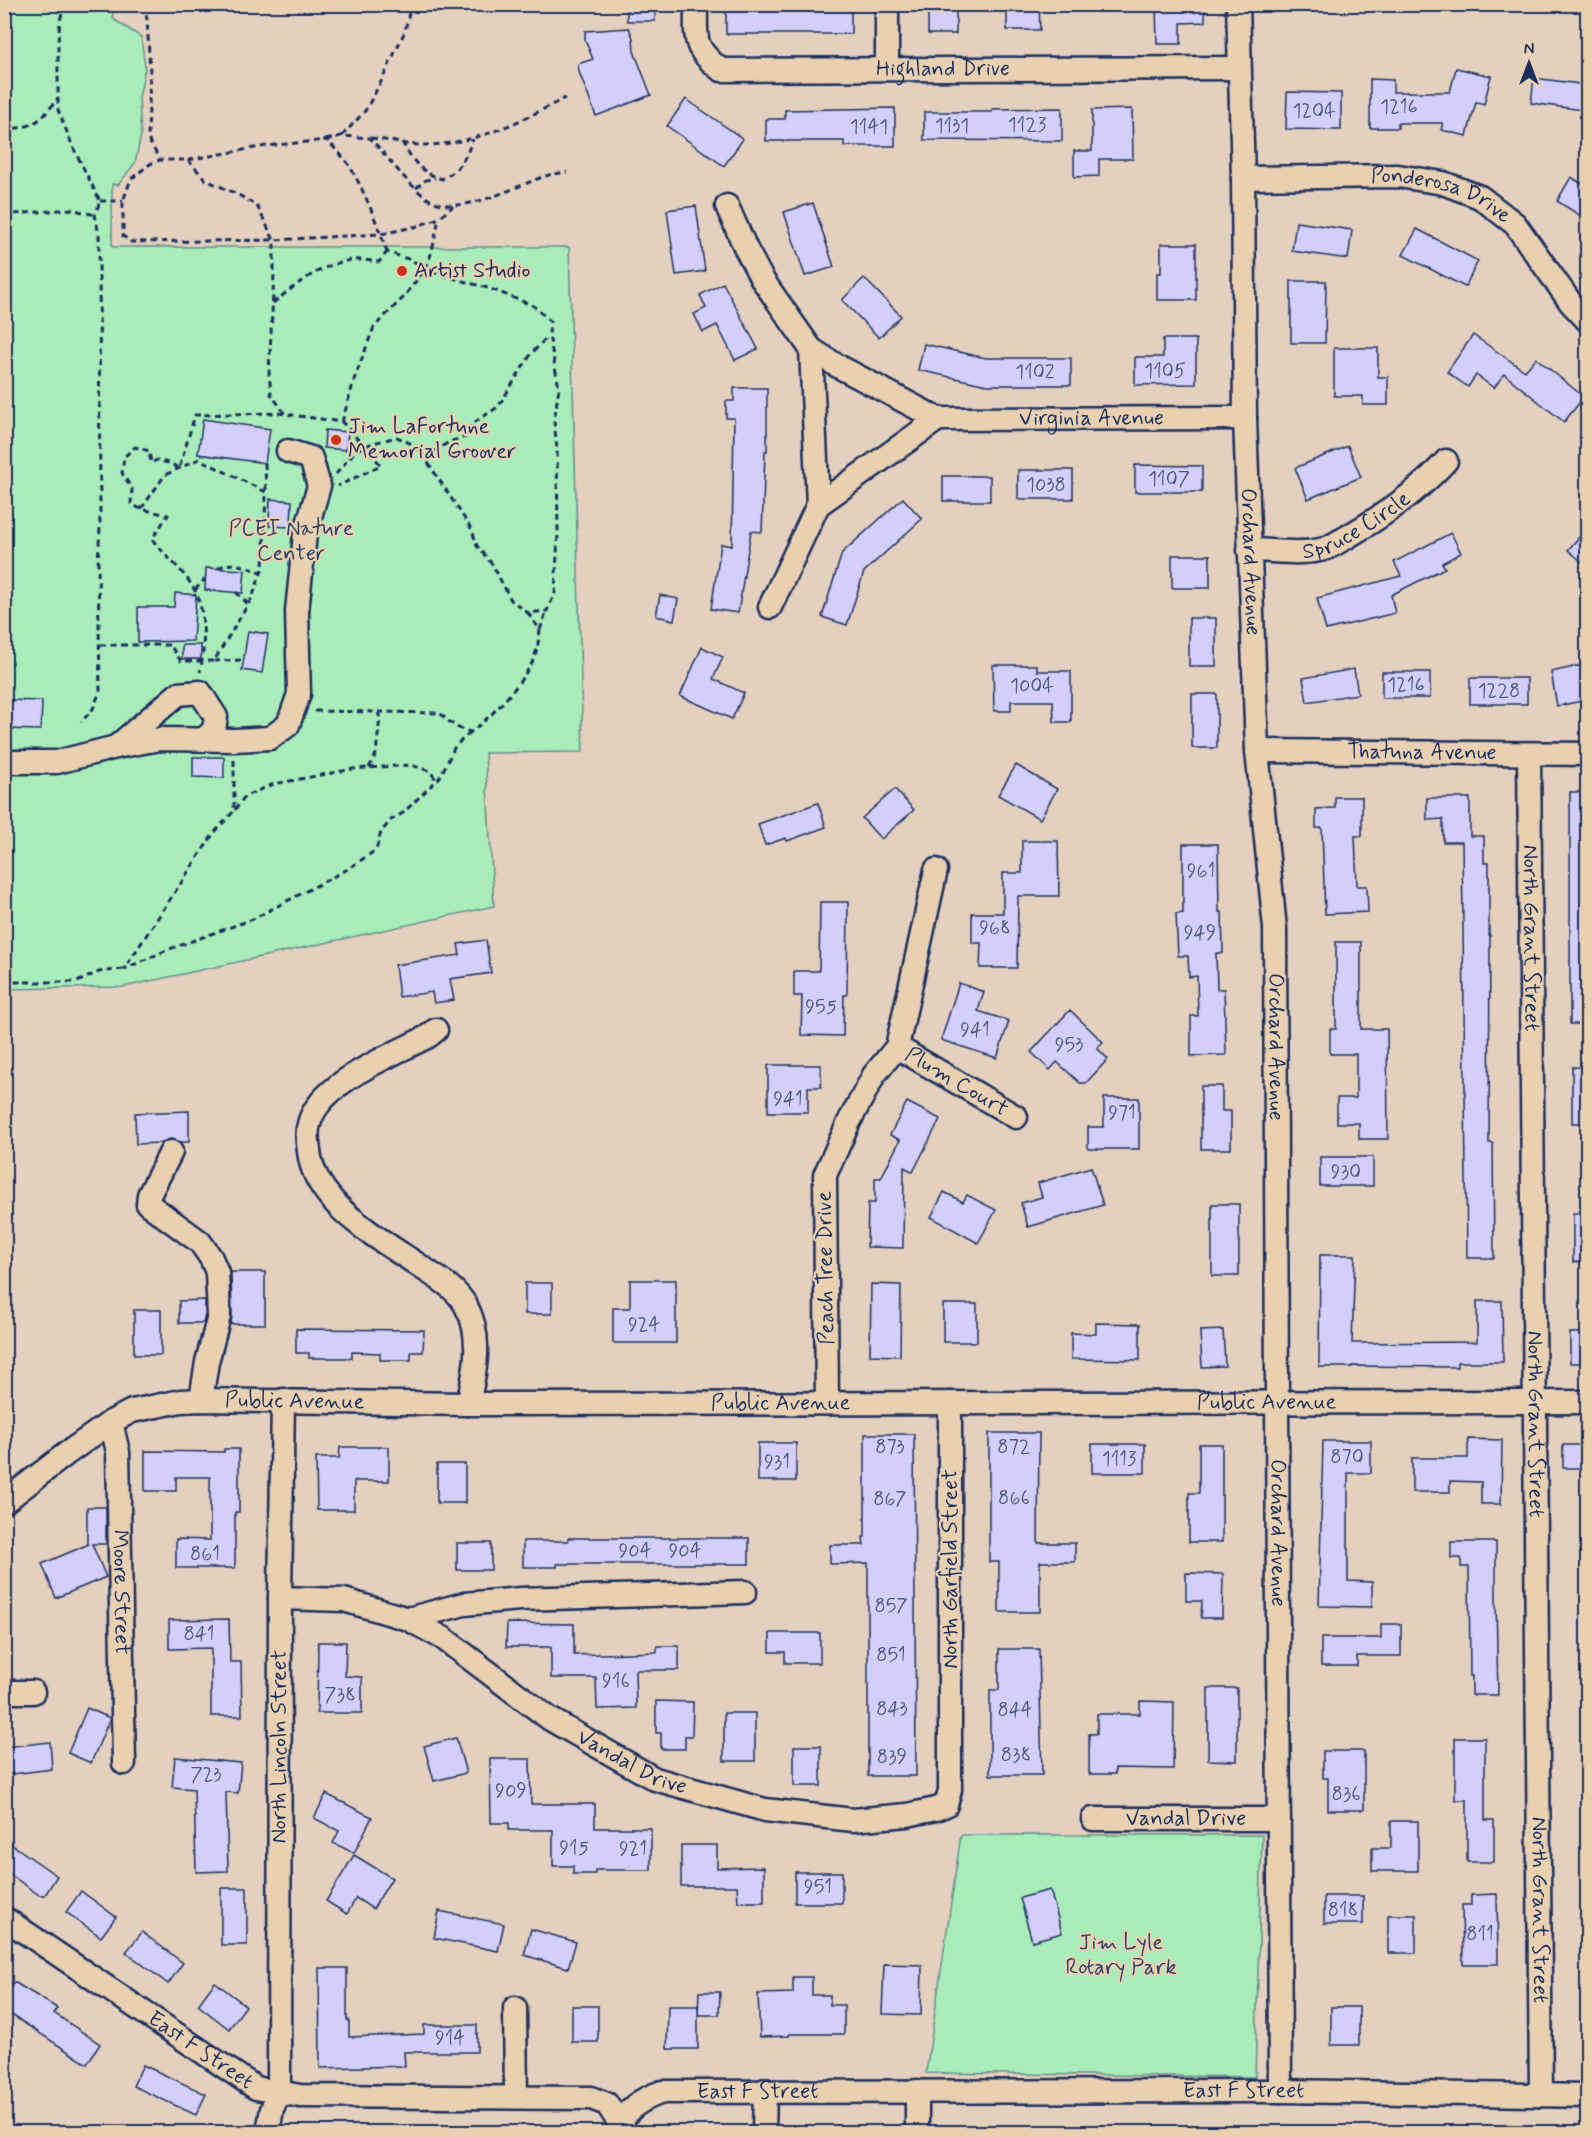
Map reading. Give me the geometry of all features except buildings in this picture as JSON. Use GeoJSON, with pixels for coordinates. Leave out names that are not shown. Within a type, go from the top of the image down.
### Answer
{"type":"FeatureCollection","features":[{"type":"Feature","properties":{"kind":"street","name":"Highland Drive"},"geometry":{"type":"LineString","coordinates":[[696,4],[696,34],[700,50],[722,70],[1239,68]]}},
{"type":"Feature","properties":{"kind":"street"},"geometry":{"type":"LineString","coordinates":[[887,4],[887,68]]}},
{"type":"Feature","properties":{"kind":"street","name":"Orchard Avenue"},"geometry":{"type":"LineString","coordinates":[[1238,4],[1243,178],[1245,418],[1257,751],[1275,928],[1280,2091]]}},
{"type":"Feature","properties":{"kind":"street","name":"Ponderosa Drive"},"geometry":{"type":"LineString","coordinates":[[1243,178],[1398,176],[1443,183],[1480,197],[1515,224],[1570,303],[1587,321]]}},
{"type":"Feature","properties":{"kind":"street"},"geometry":{"type":"LineString","coordinates":[[727,206],[762,279],[811,349],[836,365],[938,419],[818,505]]}},
{"type":"Feature","properties":{"kind":"street"},"geometry":{"type":"LineString","coordinates":[[770,607],[818,505],[811,349]]}},
{"type":"Feature","properties":{"kind":"street","name":"Virginia Avenue"},"geometry":{"type":"LineString","coordinates":[[938,419],[1245,418]]}},
{"type":"Feature","properties":{"kind":"street"},"geometry":{"type":"LineString","coordinates":[[4,762],[57,762],[160,739],[270,738],[288,725],[299,694],[297,611],[305,534],[319,486],[311,458],[288,451]]}},
{"type":"Feature","properties":{"kind":"street","name":"Spruce Circle"},"geometry":{"type":"LineString","coordinates":[[1249,550],[1304,551],[1327,548],[1398,504],[1428,481],[1446,461]]}},
{"type":"Feature","properties":{"kind":"street"},"geometry":{"type":"LineString","coordinates":[[116,747],[178,694],[200,692],[216,717],[214,730],[203,740]]}},
{"type":"Feature","properties":{"kind":"street","name":"Thatuna Avenue"},"geometry":{"type":"LineString","coordinates":[[1257,751],[1587,754]]}},
{"type":"Feature","properties":{"kind":"street","name":"North Grant Street"},"geometry":{"type":"LineString","coordinates":[[1529,754],[1541,2095]]}},
{"type":"Feature","properties":{"kind":"street","name":"Peach Tree Drive"},"geometry":{"type":"LineString","coordinates":[[827,1403],[825,1175],[874,1075],[897,1047],[936,870]]}},
{"type":"Feature","properties":{"kind":"street"},"geometry":{"type":"LineString","coordinates":[[436,1030],[427,1037],[352,1075],[332,1090],[309,1122],[307,1134],[310,1164],[326,1194],[362,1227],[455,1290],[466,1306],[473,1322],[476,1366],[468,1404]]}},
{"type":"Feature","properties":{"kind":"street","name":"Plum Court"},"geometry":{"type":"LineString","coordinates":[[897,1047],[1016,1117]]}},
{"type":"Feature","properties":{"kind":"street"},"geometry":{"type":"LineString","coordinates":[[171,1152],[149,1196],[148,1204],[200,1242],[217,1272],[219,1316],[207,1362],[201,1400]]}},
{"type":"Feature","properties":{"kind":"street","name":"Public Avenue"},"geometry":{"type":"LineString","coordinates":[[4,1502],[111,1422],[132,1411],[181,1401],[282,1400],[468,1404],[1587,1402]]}},
{"type":"Feature","properties":{"kind":"street","name":"North Lincoln Street"},"geometry":{"type":"LineString","coordinates":[[268,2133],[272,2109],[279,2092],[282,1400]]}},
{"type":"Feature","properties":{"kind":"street","name":"North Garfield Street"},"geometry":{"type":"LineString","coordinates":[[950,1403],[951,1734]]}},
{"type":"Feature","properties":{"kind":"street","name":"Moore Street"},"geometry":{"type":"LineString","coordinates":[[111,1422],[118,1452],[124,1763]]}},
{"type":"Feature","properties":{"kind":"street"},"geometry":{"type":"LineString","coordinates":[[408,1619],[464,1604],[520,1599],[745,1592]]}},
{"type":"Feature","properties":{"kind":"street","name":"Vandal Drive"},"geometry":{"type":"LineString","coordinates":[[280,1598],[344,1600],[408,1619],[443,1638],[550,1719],[655,1779],[765,1810],[853,1820],[907,1815],[946,1805],[950,1790],[951,1734]]}},
{"type":"Feature","properties":{"kind":"street"},"geometry":{"type":"LineString","coordinates":[[4,1692],[33,1692]]}},
{"type":"Feature","properties":{"kind":"street","name":"Vandal Drive"},"geometry":{"type":"LineString","coordinates":[[1093,1819],[1279,1818]]}},
{"type":"Feature","properties":{"kind":"street","name":"East F Street"},"geometry":{"type":"LineString","coordinates":[[4,1918],[256,2088],[300,2096],[591,2098],[607,2104],[619,2128]]}},
{"type":"Feature","properties":{"kind":"street"},"geometry":{"type":"LineString","coordinates":[[515,2008],[516,2096]]}},
{"type":"Feature","properties":{"kind":"street"},"geometry":{"type":"LineString","coordinates":[[764,2133],[765,2090]]}},
{"type":"Feature","properties":{"kind":"street","name":"East F Street"},"geometry":{"type":"LineString","coordinates":[[619,2128],[629,2110],[642,2099],[662,2091],[1280,2091],[1587,2096]]}},
{"type":"Feature","properties":{"kind":"street"},"geometry":{"type":"LineString","coordinates":[[916,2091],[916,2133]]}},
{"type":"Feature","properties":{"kind":"path"},"geometry":{"type":"LineString","coordinates":[[65,4],[60,20],[57,98],[61,119],[100,201],[95,215],[99,236],[100,691],[93,710],[81,722]]}},
{"type":"Feature","properties":{"kind":"path"},"geometry":{"type":"LineString","coordinates":[[144,4],[150,72],[148,139],[160,160]]}},
{"type":"Feature","properties":{"kind":"path"},"geometry":{"type":"LineString","coordinates":[[341,136],[365,111],[382,80],[405,31],[411,4]]}},
{"type":"Feature","properties":{"kind":"path"},"geometry":{"type":"LineString","coordinates":[[4,128],[15,129],[29,126],[42,118],[57,98]]}},
{"type":"Feature","properties":{"kind":"path"},"geometry":{"type":"LineString","coordinates":[[453,206],[439,218],[418,226],[381,234],[274,240],[131,242],[123,236],[123,201],[131,179],[150,164],[160,160],[188,160],[341,136],[425,145],[473,139],[529,117],[565,98]]}},
{"type":"Feature","properties":{"kind":"path"},"geometry":{"type":"LineString","coordinates":[[370,138],[424,197],[453,206],[508,192],[549,176],[567,172]]}},
{"type":"Feature","properties":{"kind":"path"},"geometry":{"type":"LineString","coordinates":[[402,142],[414,163],[428,174],[441,179],[452,174],[466,157],[473,139]]}},
{"type":"Feature","properties":{"kind":"path"},"geometry":{"type":"LineString","coordinates":[[326,140],[348,164],[381,234],[387,252]]}},
{"type":"Feature","properties":{"kind":"path"},"geometry":{"type":"LineString","coordinates":[[188,160],[206,180],[257,206],[274,240],[269,372],[271,394],[285,414]]}},
{"type":"Feature","properties":{"kind":"path"},"geometry":{"type":"LineString","coordinates":[[416,188],[426,180],[437,177]]}},
{"type":"Feature","properties":{"kind":"path"},"geometry":{"type":"LineString","coordinates":[[100,201],[123,201]]}},
{"type":"Feature","properties":{"kind":"path"},"geometry":{"type":"LineString","coordinates":[[4,215],[71,209],[95,215]]}},
{"type":"Feature","properties":{"kind":"path"},"geometry":{"type":"LineString","coordinates":[[342,422],[355,377],[374,327],[403,298],[426,268],[439,218]]}},
{"type":"Feature","properties":{"kind":"path"},"geometry":{"type":"LineString","coordinates":[[4,982],[77,982],[99,972],[124,969],[167,950],[253,919],[348,869],[376,850],[381,832],[391,820],[403,813],[437,781],[455,746],[490,717],[531,666],[537,651],[540,630],[555,593],[558,534],[557,449],[554,421],[559,388],[549,335],[550,321],[534,306],[491,289],[435,273],[411,260],[387,252]]}},
{"type":"Feature","properties":{"kind":"path"},"geometry":{"type":"LineString","coordinates":[[273,303],[300,281],[327,266],[353,260],[379,262],[387,252]]}},
{"type":"Feature","properties":{"kind":"path"},"geometry":{"type":"LineString","coordinates":[[425,458],[449,442],[465,437],[472,424],[498,407],[531,354],[549,335]]}},
{"type":"Feature","properties":{"kind":"path"},"geometry":{"type":"LineString","coordinates":[[319,486],[332,479],[356,450],[397,437],[414,445],[472,530],[477,546],[492,564],[511,600],[528,613],[540,630]]}},
{"type":"Feature","properties":{"kind":"path"},"geometry":{"type":"LineString","coordinates":[[179,469],[172,464],[157,460],[151,463],[149,451],[135,447],[124,456],[122,473],[132,489],[130,504],[168,515],[152,539],[195,590],[199,602],[203,630],[202,661],[194,693]]}},
{"type":"Feature","properties":{"kind":"path"},"geometry":{"type":"LineString","coordinates":[[141,509],[165,475],[199,459],[266,492]]}},
{"type":"Feature","properties":{"kind":"path"},"geometry":{"type":"LineString","coordinates":[[214,661],[248,604],[262,572],[265,463]]}},
{"type":"Feature","properties":{"kind":"path"},"geometry":{"type":"LineString","coordinates":[[218,568],[226,564],[239,564],[262,572]]}},
{"type":"Feature","properties":{"kind":"path"},"geometry":{"type":"LineString","coordinates":[[195,590],[205,579]]}},
{"type":"Feature","properties":{"kind":"path"},"geometry":{"type":"LineString","coordinates":[[236,592],[248,604]]}},
{"type":"Feature","properties":{"kind":"path"},"geometry":{"type":"LineString","coordinates":[[528,613],[547,611]]}},
{"type":"Feature","properties":{"kind":"path"},"geometry":{"type":"LineString","coordinates":[[100,645],[170,645],[181,661],[243,660]]}},
{"type":"Feature","properties":{"kind":"path"},"geometry":{"type":"LineString","coordinates":[[293,710],[440,713],[463,731],[471,732]]}},
{"type":"Feature","properties":{"kind":"path"},"geometry":{"type":"LineString","coordinates":[[369,768],[376,754],[380,717],[378,713]]}},
{"type":"Feature","properties":{"kind":"path"},"geometry":{"type":"LineString","coordinates":[[234,812],[235,740]]}},
{"type":"Feature","properties":{"kind":"path"},"geometry":{"type":"LineString","coordinates":[[124,969],[214,833],[234,812],[245,796],[274,784],[309,776],[369,768],[411,765],[430,771],[437,781]]}},
{"type":"Feature","properties":{"kind":"green space","name":"PCEI Nature Center"},"geometry":{"type":"Polygon","coordinates":[[[4,5],[113,5],[113,19],[141,37],[145,68],[139,98],[141,135],[135,163],[118,185],[112,184],[112,247],[569,247],[583,752],[485,753],[494,906],[123,987],[5,989],[4,5]]]}},
{"type":"Feature","properties":{"kind":"green space","name":"Jim Lyle Rotary Park"},"geometry":{"type":"Polygon","coordinates":[[[961,1835],[1262,1835],[1255,2077],[926,2073],[961,1835]]]}},
{"type":"Feature","properties":{"kind":"place","name":"Artist Studio"},"geometry":{"type":"Point","coordinates":[402,271]}},
{"type":"Feature","properties":{"kind":"place","name":"Jim LaFortune Memorial Groover"},"geometry":{"type":"Point","coordinates":[336,440]}}]}
